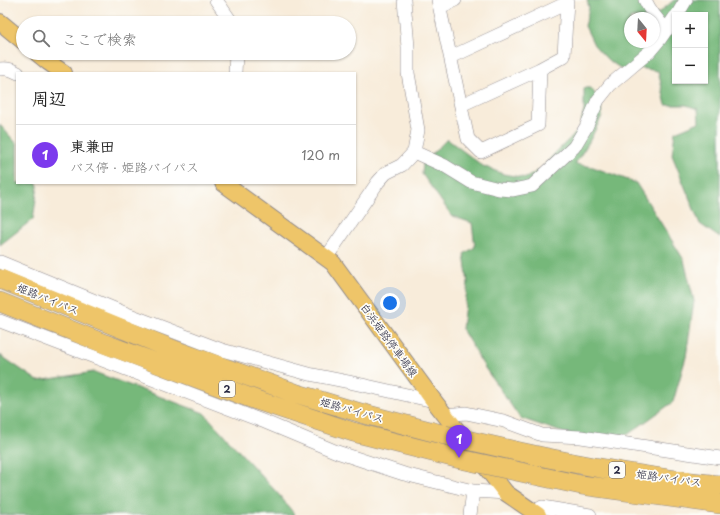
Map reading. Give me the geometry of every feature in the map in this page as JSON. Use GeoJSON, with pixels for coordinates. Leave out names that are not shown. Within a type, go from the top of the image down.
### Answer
{"type":"FeatureCollection","features":[{"type":"Feature","properties":{"kind":"highway","name":"姫路バイパス"},"geometry":{"type":"LineString","coordinates":[[0,279],[177,351],[295,393],[361,413],[445,435],[574,464],[720,485]]}},
{"type":"Feature","properties":{"kind":"highway","name":"姫路バイパス"},"geometry":{"type":"LineString","coordinates":[[0,302],[105,344],[256,400],[353,432],[460,459],[581,485],[720,504]]}},
{"type":"Feature","properties":{"kind":"main road"},"geometry":{"type":"LineString","coordinates":[[0,22],[16,35]]}},
{"type":"Feature","properties":{"kind":"main road"},"geometry":{"type":"LineString","coordinates":[[46,60],[63,72]]}},
{"type":"Feature","properties":{"kind":"main road","name":"白浜姫路停車場線"},"geometry":{"type":"LineString","coordinates":[[225,184],[333,263],[434,402],[506,493],[536,514]]}},
{"type":"Feature","properties":{"kind":"street"},"geometry":{"type":"LineString","coordinates":[[216,0],[227,16]]}},
{"type":"Feature","properties":{"kind":"street"},"geometry":{"type":"LineString","coordinates":[[326,258],[378,182],[386,173],[402,165],[414,152],[418,130],[408,73],[408,47],[404,0]]}},
{"type":"Feature","properties":{"kind":"street"},"geometry":{"type":"LineString","coordinates":[[455,0],[439,4],[468,139],[480,152],[538,126],[540,69]]}},
{"type":"Feature","properties":{"kind":"street"},"geometry":{"type":"LineString","coordinates":[[645,0],[658,22],[667,30]]}},
{"type":"Feature","properties":{"kind":"street"},"geometry":{"type":"LineString","coordinates":[[678,12],[686,0]]}},
{"type":"Feature","properties":{"kind":"street"},"geometry":{"type":"LineString","coordinates":[[450,57],[567,2],[564,56],[540,69],[461,105]]}},
{"type":"Feature","properties":{"kind":"street"},"geometry":{"type":"LineString","coordinates":[[414,152],[445,166],[472,182],[499,189],[513,190],[532,186],[574,147],[586,127],[598,100],[610,85],[649,52],[672,22]]}},
{"type":"Feature","properties":{"kind":"street"},"geometry":{"type":"LineString","coordinates":[[235,72],[236,60]]}},
{"type":"Feature","properties":{"kind":"street"},"geometry":{"type":"LineString","coordinates":[[0,68],[16,72]]}},
{"type":"Feature","properties":{"kind":"street"},"geometry":{"type":"LineString","coordinates":[[0,262],[122,312],[222,350],[309,374],[434,402]]}},
{"type":"Feature","properties":{"kind":"street"},"geometry":{"type":"LineString","coordinates":[[0,321],[265,422],[336,452],[404,474],[473,491],[506,493]]}},
{"type":"Feature","properties":{"kind":"street"},"geometry":{"type":"LineString","coordinates":[[445,415],[466,413],[504,421],[542,435],[581,437],[720,458]]}},
{"type":"Feature","properties":{"kind":"street"},"geometry":{"type":"LineString","coordinates":[[470,515],[473,491]]}},
{"type":"Feature","properties":{"kind":"street"},"geometry":{"type":"LineString","coordinates":[[536,514],[542,507],[590,515]]}},
{"type":"Feature","properties":{"kind":"green space"},"geometry":{"type":"Polygon","coordinates":[[[587,0],[642,0],[647,12],[624,12],[624,48],[660,48],[660,12],[674,0],[720,0],[720,238],[700,224],[672,155],[675,132],[699,122],[698,109],[686,105],[666,105],[658,71],[640,68],[631,75],[608,60],[594,45],[585,26],[589,8],[587,0]]]}},
{"type":"Feature","properties":{"kind":"green space"},"geometry":{"type":"Polygon","coordinates":[[[584,88],[591,88],[601,103],[602,116],[589,142],[575,164],[593,167],[636,183],[684,260],[694,301],[686,357],[673,402],[630,433],[612,437],[570,435],[520,418],[485,368],[462,329],[468,283],[464,254],[475,247],[472,223],[452,216],[422,174],[423,163],[447,139],[483,166],[503,174],[526,178],[541,169],[579,130],[584,110],[584,88]]]}},
{"type":"Feature","properties":{"kind":"green space"},"geometry":{"type":"Polygon","coordinates":[[[0,125],[16,143],[16,184],[37,184],[38,186],[33,219],[0,245],[0,125]]]}},
{"type":"Feature","properties":{"kind":"green space"},"geometry":{"type":"Polygon","coordinates":[[[0,355],[38,381],[94,372],[204,413],[280,496],[295,515],[0,515],[0,355]]]}},
{"type":"Feature","properties":{"kind":"place","name":"東兼田"},"geometry":{"type":"Point","coordinates":[459,458]}}]}
